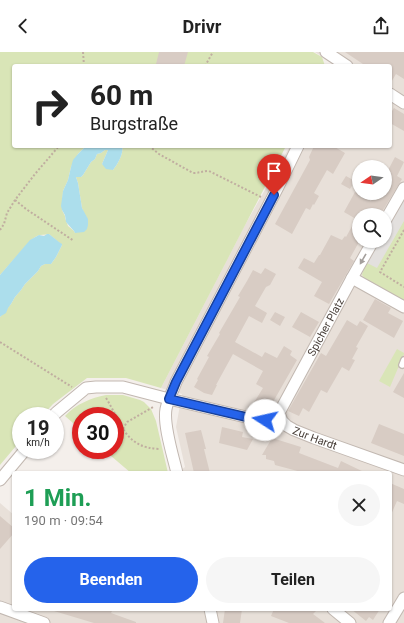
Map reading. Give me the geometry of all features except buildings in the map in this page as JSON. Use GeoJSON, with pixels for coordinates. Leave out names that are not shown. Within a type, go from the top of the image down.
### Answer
{"type":"FeatureCollection","features":[{"type":"Feature","properties":{"kind":"street"},"geometry":{"type":"LineString","coordinates":[[326,52],[342,64]]}},
{"type":"Feature","properties":{"kind":"street"},"geometry":{"type":"LineString","coordinates":[[392,95],[404,103]]}},
{"type":"Feature","properties":{"kind":"street"},"geometry":{"type":"LineString","coordinates":[[177,471],[166,418],[167,399],[297,148]]}},
{"type":"Feature","properties":{"kind":"street"},"geometry":{"type":"LineString","coordinates":[[392,209],[404,188]]}},
{"type":"Feature","properties":{"kind":"street","name":"Spicher Platz"},"geometry":{"type":"LineString","coordinates":[[279,414],[369,248]]}},
{"type":"Feature","properties":{"kind":"street"},"geometry":{"type":"LineString","coordinates":[[352,278],[404,308]]}},
{"type":"Feature","properties":{"kind":"street"},"geometry":{"type":"LineString","coordinates":[[63,407],[86,388],[122,387],[259,420],[272,418],[279,414]]}},
{"type":"Feature","properties":{"kind":"street","name":"Zur Hardt"},"geometry":{"type":"LineString","coordinates":[[279,414],[282,421],[294,430],[404,470]]}},
{"type":"Feature","properties":{"kind":"street"},"geometry":{"type":"LineString","coordinates":[[0,480],[18,459]]}},
{"type":"Feature","properties":{"kind":"street"},"geometry":{"type":"LineString","coordinates":[[389,623],[404,598]]}},
{"type":"Feature","properties":{"kind":"street"},"geometry":{"type":"LineString","coordinates":[[0,607],[44,623]]}},
{"type":"Feature","properties":{"kind":"street"},"geometry":{"type":"LineString","coordinates":[[210,611],[213,623]]}},
{"type":"Feature","properties":{"kind":"street"},"geometry":{"type":"LineString","coordinates":[[335,611],[350,623]]}},
{"type":"Feature","properties":{"kind":"path"},"geometry":{"type":"LineString","coordinates":[[83,52],[84,64]]}},
{"type":"Feature","properties":{"kind":"path"},"geometry":{"type":"LineString","coordinates":[[206,64],[213,52]]}},
{"type":"Feature","properties":{"kind":"path"},"geometry":{"type":"LineString","coordinates":[[0,230],[4,224],[7,213],[15,200],[34,174],[57,148]]}},
{"type":"Feature","properties":{"kind":"path"},"geometry":{"type":"LineString","coordinates":[[152,148],[159,154],[193,173],[209,171],[270,202]]}},
{"type":"Feature","properties":{"kind":"path"},"geometry":{"type":"LineString","coordinates":[[15,200],[74,241]]}},
{"type":"Feature","properties":{"kind":"path"},"geometry":{"type":"LineString","coordinates":[[404,230],[380,272],[404,287]]}},
{"type":"Feature","properties":{"kind":"path"},"geometry":{"type":"LineString","coordinates":[[0,342],[80,393]]}},
{"type":"Feature","properties":{"kind":"path"},"geometry":{"type":"LineString","coordinates":[[96,387],[111,407]]}},
{"type":"Feature","properties":{"kind":"path"},"geometry":{"type":"LineString","coordinates":[[124,427],[127,422],[167,399]]}},
{"type":"Feature","properties":{"kind":"path"},"geometry":{"type":"LineString","coordinates":[[124,430],[131,440],[143,446],[159,449],[171,448]]}},
{"type":"Feature","properties":{"kind":"shaded area"},"geometry":{"type":"Polygon","coordinates":[[[315,52],[404,52],[404,199],[392,220],[392,208],[352,208],[352,248],[376,248],[363,269],[362,275],[366,280],[404,302],[404,623],[0,623],[0,503],[12,513],[12,611],[392,611],[392,471],[180,471],[185,467],[176,427],[182,394],[161,388],[245,225],[289,148],[392,148],[392,64],[333,64],[315,52]]]}},
{"type":"Feature","properties":{"kind":"shaded area"},"geometry":{"type":"Polygon","coordinates":[[[404,199],[404,221],[392,242],[392,220],[404,199]]]}},
{"type":"Feature","properties":{"kind":"shaded area"},"geometry":{"type":"Polygon","coordinates":[[[376,248],[388,248],[377,268],[367,263],[376,248]]]}},
{"type":"Feature","properties":{"kind":"green space"},"geometry":{"type":"Polygon","coordinates":[[[0,52],[313,52],[322,57],[324,64],[12,64],[12,148],[84,148],[78,154],[71,167],[68,180],[63,191],[62,210],[68,226],[74,231],[74,233],[84,213],[76,177],[81,177],[91,162],[95,159],[97,154],[105,150],[108,150],[102,164],[113,170],[120,158],[122,148],[285,148],[161,388],[126,378],[87,378],[50,407],[12,407],[12,451],[0,465],[0,317],[41,266],[51,264],[62,245],[49,234],[37,236],[30,241],[0,275],[0,52]]]}},
{"type":"Feature","properties":{"kind":"green space"},"geometry":{"type":"Polygon","coordinates":[[[404,199],[404,302],[366,280],[362,275],[363,269],[376,248],[392,248],[392,220],[404,199]]]}},
{"type":"Feature","properties":{"kind":"green space"},"geometry":{"type":"Polygon","coordinates":[[[397,349],[404,354],[390,387],[379,381],[397,349]]]}},
{"type":"Feature","properties":{"kind":"green space"},"geometry":{"type":"Polygon","coordinates":[[[106,395],[123,395],[144,402],[151,409],[156,421],[168,471],[129,471],[115,459],[124,459],[124,407],[76,407],[84,402],[106,395]]]}},
{"type":"Feature","properties":{"kind":"green space"},"geometry":{"type":"Polygon","coordinates":[[[72,410],[72,422],[65,416],[72,410]]]}},
{"type":"Feature","properties":{"kind":"water"},"geometry":{"type":"Polygon","coordinates":[[[84,148],[122,148],[119,162],[113,170],[106,169],[102,164],[108,150],[105,150],[97,154],[95,159],[91,162],[81,177],[76,177],[82,208],[88,219],[88,225],[84,232],[75,233],[66,222],[61,206],[63,191],[68,180],[73,160],[84,148]]]}},
{"type":"Feature","properties":{"kind":"water"},"geometry":{"type":"Polygon","coordinates":[[[47,234],[62,244],[56,257],[51,264],[41,266],[15,297],[6,313],[0,317],[0,275],[30,240],[39,235],[44,236],[47,234]]]}},
{"type":"Feature","properties":{"kind":"route"},"geometry":{"type":"LineString","coordinates":[[265,420],[259,420],[169,399],[176,382],[274,195]]}}]}
